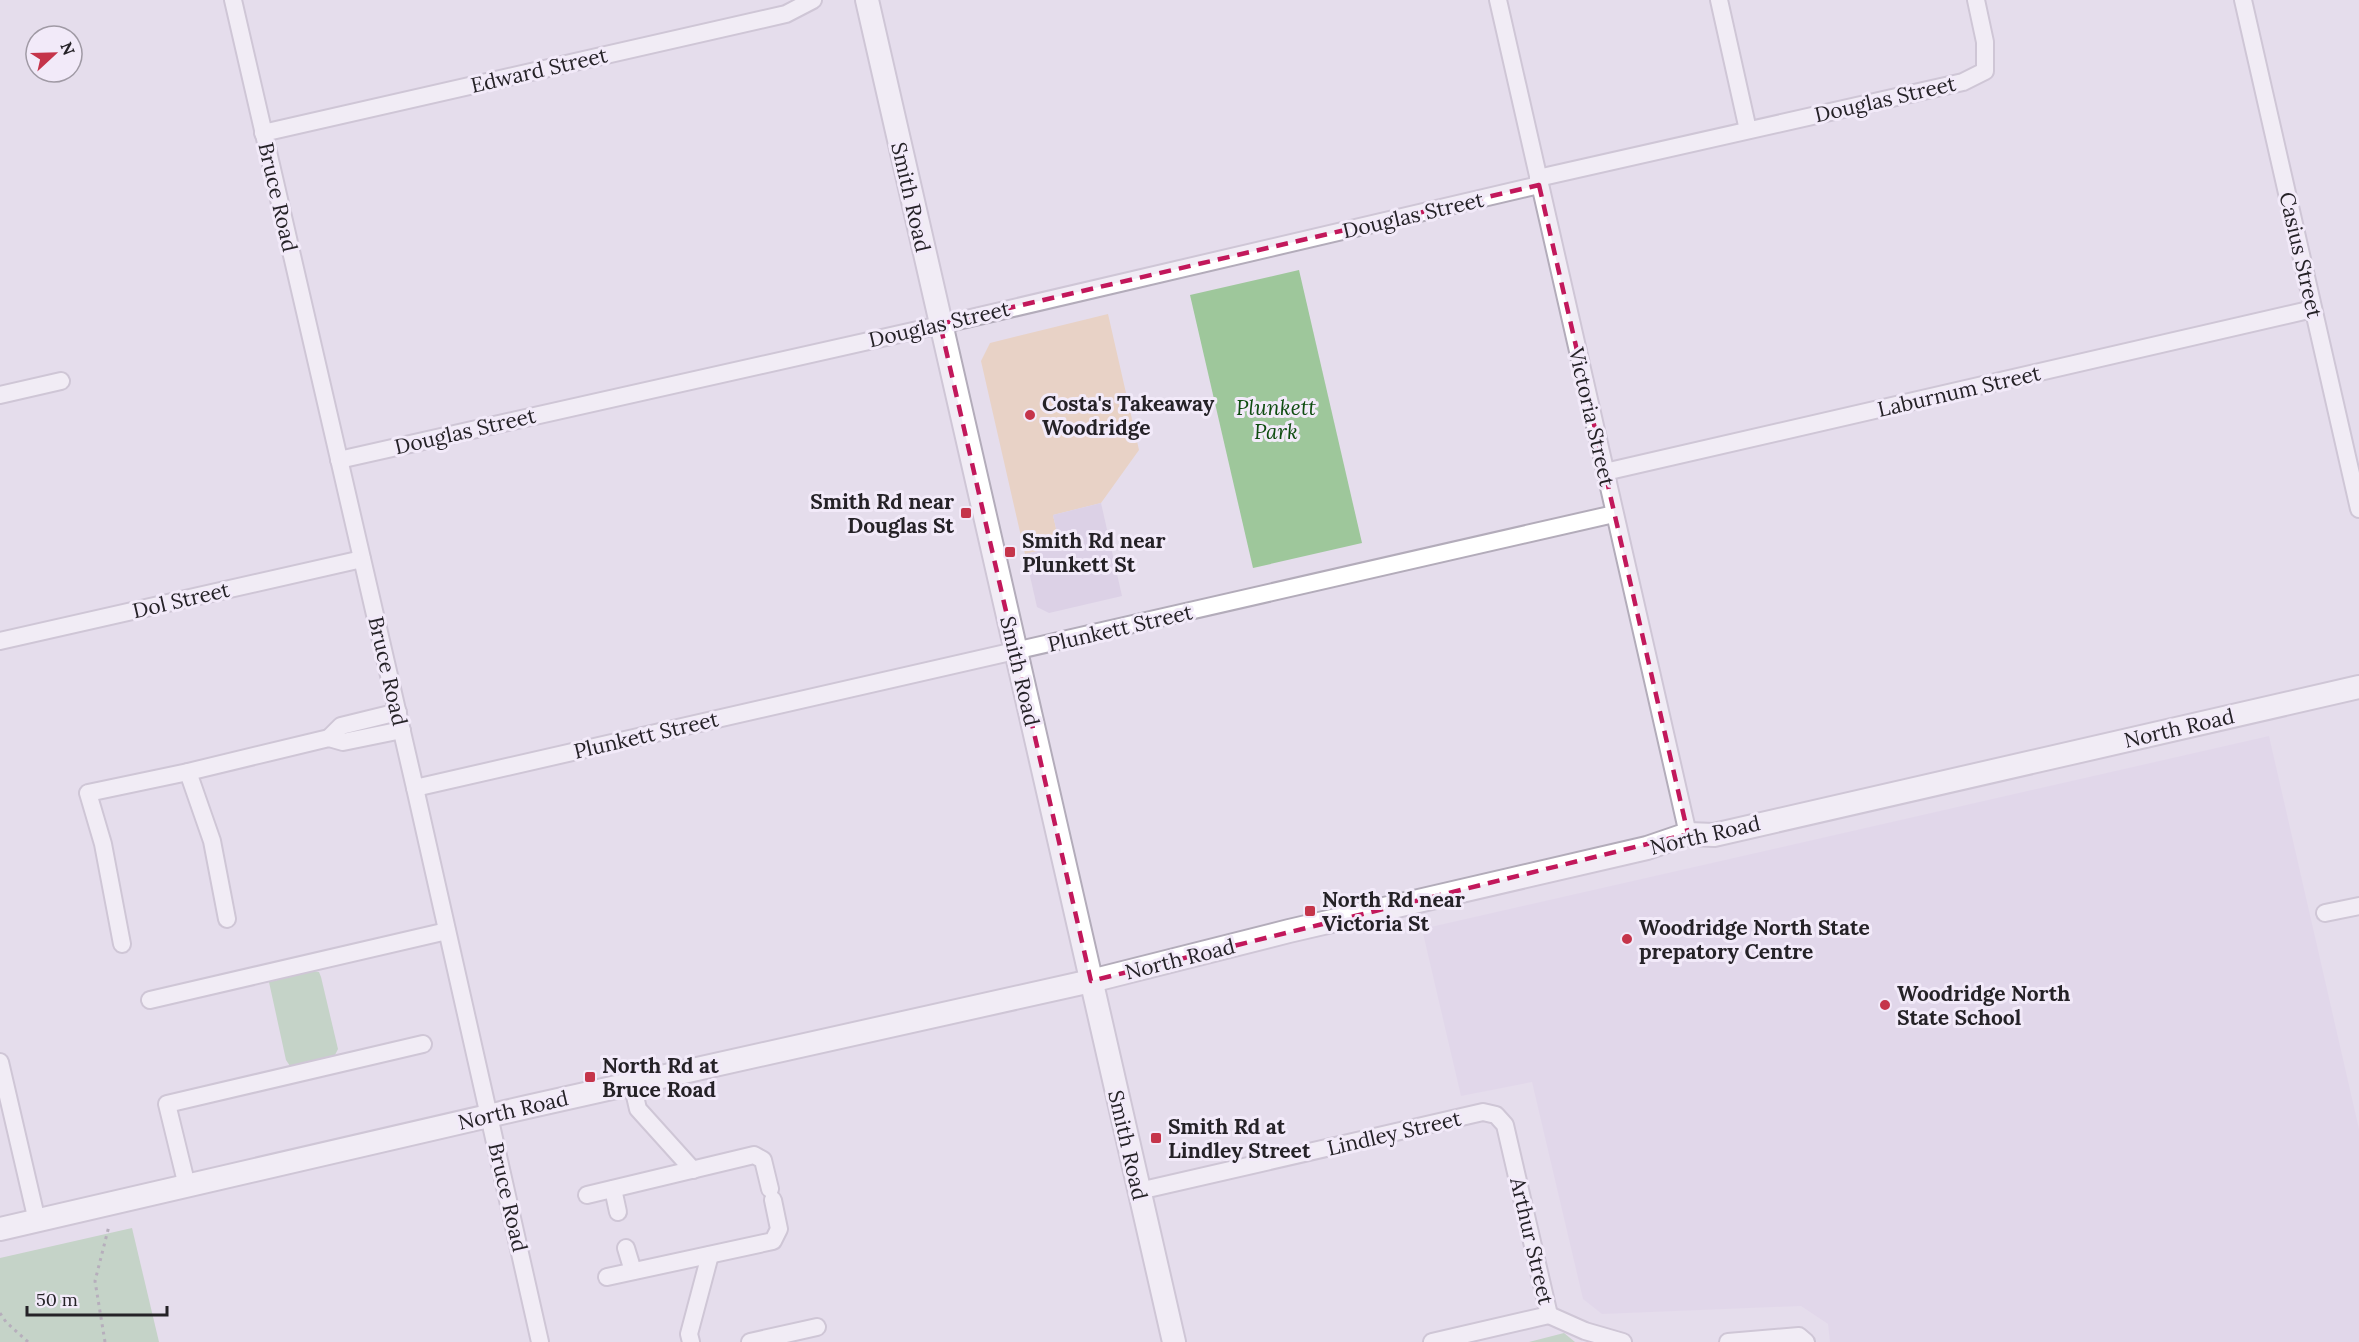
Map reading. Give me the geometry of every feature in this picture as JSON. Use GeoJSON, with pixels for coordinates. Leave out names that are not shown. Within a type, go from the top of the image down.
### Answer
{"type":"FeatureCollection","features":[{"type":"Feature","properties":{"kind":"street","name":"Bruce Road"},"geometry":{"type":"LineString","coordinates":[[233,0],[398,711],[540,1342]]}},
{"type":"Feature","properties":{"kind":"street","name":"Edward Street"},"geometry":{"type":"LineString","coordinates":[[263,133],[786,14],[813,0]]}},
{"type":"Feature","properties":{"kind":"street","name":"Smith Road"},"geometry":{"type":"LineString","coordinates":[[867,0],[1139,1191],[1171,1342]]}},
{"type":"Feature","properties":{"kind":"street","name":"Victoria Street"},"geometry":{"type":"LineString","coordinates":[[1498,0],[1688,834]]}},
{"type":"Feature","properties":{"kind":"street"},"geometry":{"type":"LineString","coordinates":[[1719,0],[1748,130]]}},
{"type":"Feature","properties":{"kind":"street","name":"Douglas Street"},"geometry":{"type":"LineString","coordinates":[[339,460],[940,324],[1748,130],[1963,82],[1985,71],[1985,42],[1976,0]]}},
{"type":"Feature","properties":{"kind":"street","name":"Casius Street"},"geometry":{"type":"LineString","coordinates":[[2243,0],[2359,509]]}},
{"type":"Feature","properties":{"kind":"street","name":"Laburnum Street"},"geometry":{"type":"LineString","coordinates":[[1605,472],[2313,309]]}},
{"type":"Feature","properties":{"kind":"street"},"geometry":{"type":"LineString","coordinates":[[0,395],[61,381]]}},
{"type":"Feature","properties":{"kind":"street","name":"Plunkett Street"},"geometry":{"type":"LineString","coordinates":[[415,788],[1614,514]]}},
{"type":"Feature","properties":{"kind":"street","name":"Dol Street"},"geometry":{"type":"LineString","coordinates":[[0,641],[362,559]]}},
{"type":"Feature","properties":{"kind":"street","name":"North Road"},"geometry":{"type":"LineString","coordinates":[[0,1229],[632,1083],[1091,981],[1288,931],[1635,851],[1688,834],[1713,835],[2359,687]]}},
{"type":"Feature","properties":{"kind":"street"},"geometry":{"type":"LineString","coordinates":[[330,738],[341,726],[398,711]]}},
{"type":"Feature","properties":{"kind":"street"},"geometry":{"type":"LineString","coordinates":[[122,944],[103,844],[88,793],[330,738],[344,742],[402,730]]}},
{"type":"Feature","properties":{"kind":"street"},"geometry":{"type":"LineString","coordinates":[[188,772],[212,841],[226,919]]}},
{"type":"Feature","properties":{"kind":"street"},"geometry":{"type":"LineString","coordinates":[[2325,913],[2359,906]]}},
{"type":"Feature","properties":{"kind":"street"},"geometry":{"type":"LineString","coordinates":[[150,1000],[447,931]]}},
{"type":"Feature","properties":{"kind":"street"},"geometry":{"type":"LineString","coordinates":[[187,1186],[167,1104],[423,1044]]}},
{"type":"Feature","properties":{"kind":"street"},"geometry":{"type":"LineString","coordinates":[[0,1062],[37,1221]]}},
{"type":"Feature","properties":{"kind":"street"},"geometry":{"type":"LineString","coordinates":[[632,1083],[638,1109],[693,1170]]}},
{"type":"Feature","properties":{"kind":"street","name":"Lindley Street"},"geometry":{"type":"LineString","coordinates":[[1139,1191],[1483,1112],[1496,1115],[1505,1125]]}},
{"type":"Feature","properties":{"kind":"street","name":"Arthur Street"},"geometry":{"type":"LineString","coordinates":[[1505,1125],[1549,1315],[1585,1331],[1623,1342]]}},
{"type":"Feature","properties":{"kind":"street"},"geometry":{"type":"LineString","coordinates":[[587,1195],[754,1155],[763,1160],[772,1194],[779,1229],[773,1241],[606,1277]]}},
{"type":"Feature","properties":{"kind":"street"},"geometry":{"type":"LineString","coordinates":[[613,1189],[618,1212]]}},
{"type":"Feature","properties":{"kind":"street"},"geometry":{"type":"LineString","coordinates":[[626,1248],[633,1271]]}},
{"type":"Feature","properties":{"kind":"street"},"geometry":{"type":"LineString","coordinates":[[691,1342],[689,1334],[710,1255]]}},
{"type":"Feature","properties":{"kind":"street"},"geometry":{"type":"LineString","coordinates":[[1432,1342],[1549,1315]]}},
{"type":"Feature","properties":{"kind":"street"},"geometry":{"type":"LineString","coordinates":[[750,1342],[817,1327]]}},
{"type":"Feature","properties":{"kind":"street"},"geometry":{"type":"LineString","coordinates":[[1728,1342],[1803,1339]]}},
{"type":"Feature","properties":{"kind":"path"},"geometry":{"type":"LineString","coordinates":[[105,1342],[95,1281],[109,1226]]}},
{"type":"Feature","properties":{"kind":"path"},"geometry":{"type":"LineString","coordinates":[[0,1313],[6,1322],[28,1342]]}},
{"type":"Feature","properties":{"kind":"highlighted area"},"geometry":{"type":"Polygon","coordinates":[[[1539,185],[1688,834],[1091,981],[940,324],[1539,185]]]}},
{"type":"Feature","properties":{"kind":"shaded area"},"geometry":{"type":"Polygon","coordinates":[[[1108,314],[1139,450],[1101,503],[1053,515],[1060,546],[1025,554],[981,361],[990,343],[1108,314]]]}},
{"type":"Feature","properties":{"kind":"shaded area"},"geometry":{"type":"Polygon","coordinates":[[[1101,503],[1122,596],[1049,613],[1037,607],[1025,554],[1060,546],[1053,515],[1101,503]]]}},
{"type":"Feature","properties":{"kind":"shaded area","name":"Woodridge North State School"},"geometry":{"type":"Polygon","coordinates":[[[2269,736],[2359,1129],[2359,1342],[1830,1342],[1828,1324],[1801,1306],[1602,1314],[1583,1299],[1532,1082],[1461,1096],[1422,929],[2269,736]]]}},
{"type":"Feature","properties":{"kind":"green space","name":"Plunkett Park"},"geometry":{"type":"Polygon","coordinates":[[[1299,270],[1362,543],[1253,568],[1190,295],[1299,270]]]}},
{"type":"Feature","properties":{"kind":"green space"},"geometry":{"type":"Polygon","coordinates":[[[314,971],[319,972],[321,977],[338,1049],[334,1057],[290,1066],[286,1060],[269,982],[314,971]]]}},
{"type":"Feature","properties":{"kind":"green space"},"geometry":{"type":"Polygon","coordinates":[[[132,1228],[159,1342],[0,1342],[0,1258],[132,1228]]]}},
{"type":"Feature","properties":{"kind":"green space"},"geometry":{"type":"Polygon","coordinates":[[[1564,1333],[1575,1342],[1529,1342],[1564,1333]]]}},
{"type":"Feature","properties":{"kind":"place","name":"Costa's Takeaway Woodridge"},"geometry":{"type":"Point","coordinates":[1030,415]}},
{"type":"Feature","properties":{"kind":"place","name":"Smith Rd near Douglas St"},"geometry":{"type":"Point","coordinates":[966,513]}},
{"type":"Feature","properties":{"kind":"place","name":"Smith Rd near Plunkett St"},"geometry":{"type":"Point","coordinates":[1010,552]}},
{"type":"Feature","properties":{"kind":"place","name":"North Rd near Victoria St"},"geometry":{"type":"Point","coordinates":[1310,911]}},
{"type":"Feature","properties":{"kind":"place","name":"Woodridge North State prepatory Centre"},"geometry":{"type":"Point","coordinates":[1627,939]}},
{"type":"Feature","properties":{"kind":"place","name":"Woodridge North State School"},"geometry":{"type":"Point","coordinates":[1885,1005]}},
{"type":"Feature","properties":{"kind":"place","name":"North Rd at Bruce Road"},"geometry":{"type":"Point","coordinates":[590,1077]}},
{"type":"Feature","properties":{"kind":"place","name":"Smith Rd at Lindley Street"},"geometry":{"type":"Point","coordinates":[1156,1138]}}]}
